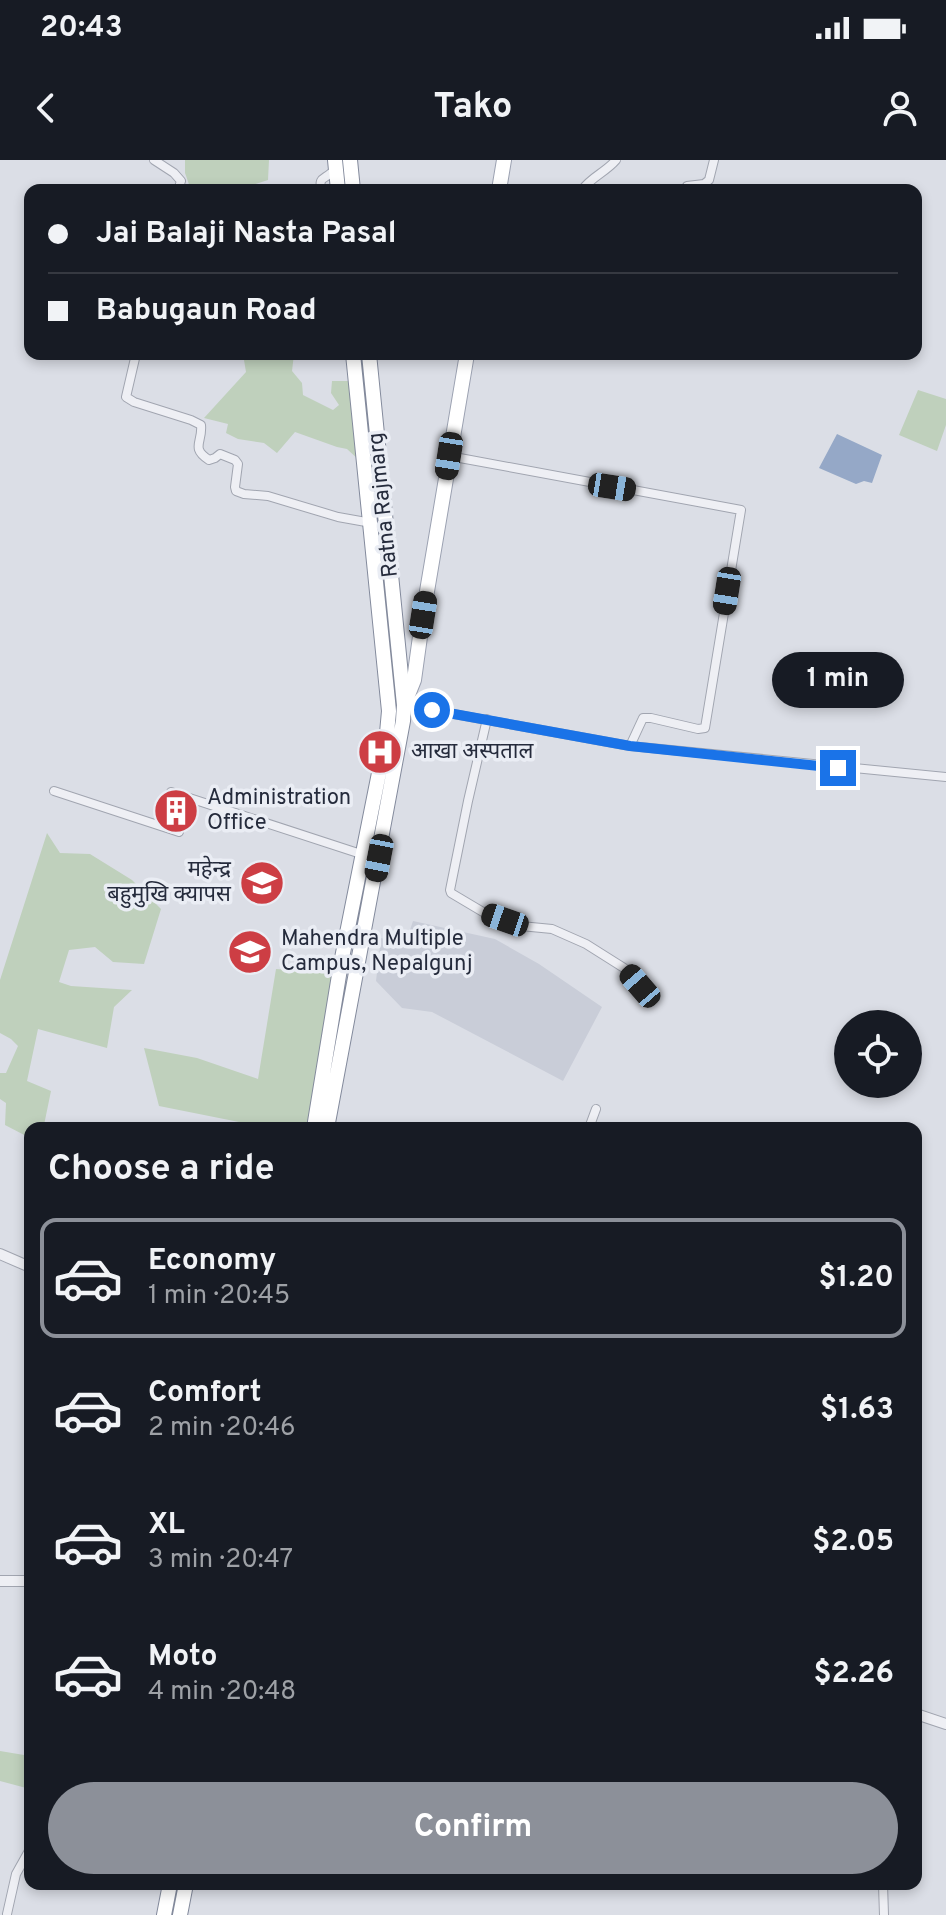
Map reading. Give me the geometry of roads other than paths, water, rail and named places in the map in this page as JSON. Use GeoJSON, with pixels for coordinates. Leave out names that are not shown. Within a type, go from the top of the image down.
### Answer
{"type":"FeatureCollection","features":[{"type":"Feature","properties":{"kind":"main road"},"geometry":{"type":"LineString","coordinates":[[350,160],[352,184]]}},
{"type":"Feature","properties":{"kind":"main road"},"geometry":{"type":"LineString","coordinates":[[500,184],[504,160]]}},
{"type":"Feature","properties":{"kind":"main road"},"geometry":{"type":"LineString","coordinates":[[335,163],[337,184]]}},
{"type":"Feature","properties":{"kind":"main road","name":"Ratna Rajmarg"},"geometry":{"type":"LineString","coordinates":[[315,1122],[341,963],[389,711],[354,360]]}},
{"type":"Feature","properties":{"kind":"main road","name":"Ratna Rajmarg"},"geometry":{"type":"LineString","coordinates":[[328,1122],[379,858],[404,705],[370,360]]}},
{"type":"Feature","properties":{"kind":"main road"},"geometry":{"type":"LineString","coordinates":[[404,705],[414,680],[466,360]]}},
{"type":"Feature","properties":{"kind":"main road"},"geometry":{"type":"LineString","coordinates":[[164,1915],[169,1890]]}},
{"type":"Feature","properties":{"kind":"main road"},"geometry":{"type":"LineString","coordinates":[[180,1915],[185,1890]]}},
{"type":"Feature","properties":{"kind":"street"},"geometry":{"type":"LineString","coordinates":[[154,160],[174,173],[180,184]]}},
{"type":"Feature","properties":{"kind":"street"},"geometry":{"type":"LineString","coordinates":[[586,184],[610,168],[616,160]]}},
{"type":"Feature","properties":{"kind":"street"},"geometry":{"type":"LineString","coordinates":[[704,184],[709,180],[714,160]]}},
{"type":"Feature","properties":{"kind":"street"},"geometry":{"type":"LineString","coordinates":[[321,184],[335,163]]}},
{"type":"Feature","properties":{"kind":"street"},"geometry":{"type":"LineString","coordinates":[[135,360],[126,397],[201,425],[200,453],[209,460],[220,454],[238,464],[236,491],[268,496],[338,517],[366,522],[368,516]]}},
{"type":"Feature","properties":{"kind":"street"},"geometry":{"type":"LineString","coordinates":[[449,456],[741,510],[707,724],[705,728],[698,729],[643,718],[630,746]]}},
{"type":"Feature","properties":{"kind":"street"},"geometry":{"type":"LineString","coordinates":[[404,705],[630,746],[946,777]]}},
{"type":"Feature","properties":{"kind":"street"},"geometry":{"type":"LineString","coordinates":[[487,719],[450,892],[488,915],[521,926],[552,929],[586,944],[624,968],[640,986]]}},
{"type":"Feature","properties":{"kind":"street"},"geometry":{"type":"LineString","coordinates":[[54,791],[179,832]]}},
{"type":"Feature","properties":{"kind":"street"},"geometry":{"type":"LineString","coordinates":[[171,792],[361,854],[363,848]]}},
{"type":"Feature","properties":{"kind":"street"},"geometry":{"type":"LineString","coordinates":[[591,1122],[596,1109]]}},
{"type":"Feature","properties":{"kind":"street"},"geometry":{"type":"LineString","coordinates":[[0,1254],[24,1264]]}},
{"type":"Feature","properties":{"kind":"street"},"geometry":{"type":"LineString","coordinates":[[0,1581],[24,1581]]}},
{"type":"Feature","properties":{"kind":"street"},"geometry":{"type":"LineString","coordinates":[[922,1716],[946,1724]]}},
{"type":"Feature","properties":{"kind":"street"},"geometry":{"type":"LineString","coordinates":[[8,1914],[16,1874],[24,1860]]}},
{"type":"Feature","properties":{"kind":"street"},"geometry":{"type":"LineString","coordinates":[[883,1890],[884,1915]]}},
{"type":"Feature","properties":{"kind":"water"},"geometry":{"type":"Polygon","coordinates":[[[837,434],[882,455],[872,483],[864,481],[856,484],[819,468],[837,434]]]}},
{"type":"Feature","properties":{"kind":"place","name":"आखा अस्पताल"},"geometry":{"type":"Point","coordinates":[380,752]}},
{"type":"Feature","properties":{"kind":"place","name":"Administration Office"},"geometry":{"type":"Point","coordinates":[176,811]}},
{"type":"Feature","properties":{"kind":"place","name":"महेन्द्र बहुमुखि क्यापस"},"geometry":{"type":"Point","coordinates":[262,883]}},
{"type":"Feature","properties":{"kind":"place","name":"Mahendra Multiple Campus, Nepalgunj"},"geometry":{"type":"Point","coordinates":[250,952]}}]}
